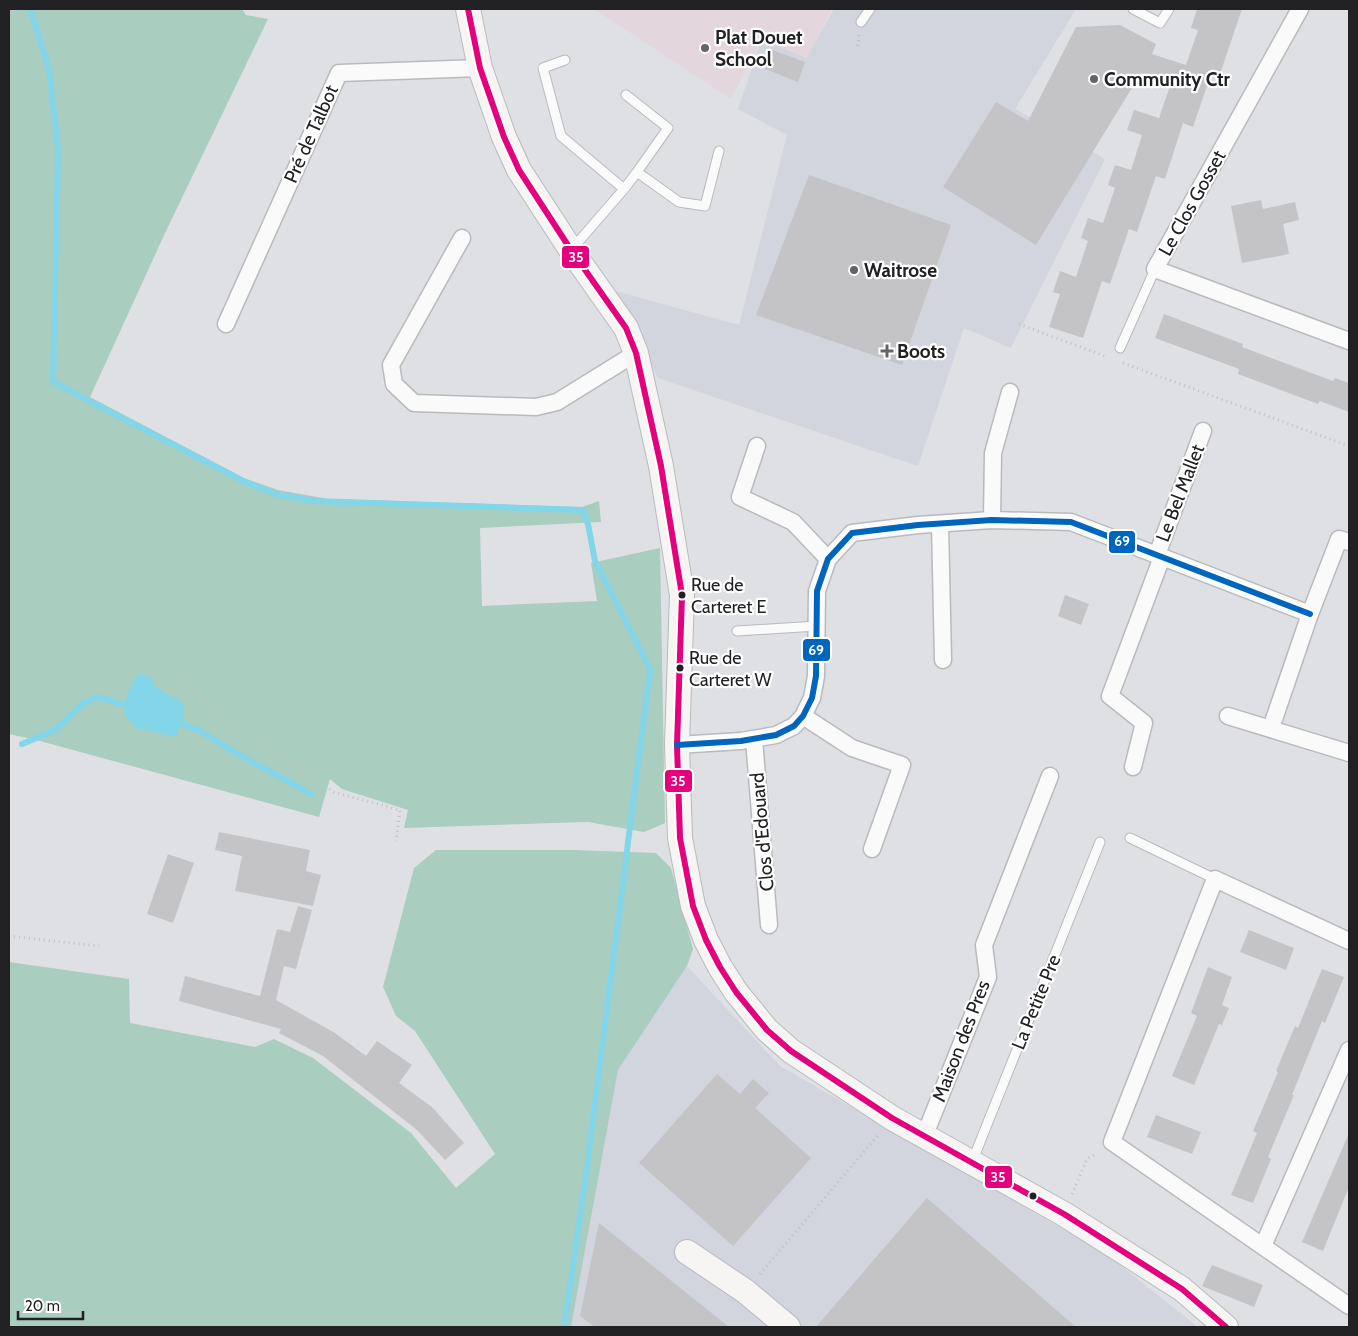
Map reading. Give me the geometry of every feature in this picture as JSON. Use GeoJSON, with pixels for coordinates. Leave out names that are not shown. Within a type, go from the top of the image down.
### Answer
{"type":"FeatureCollection","features":[{"type":"Feature","properties":{"kind":"main road"},"geometry":{"type":"LineString","coordinates":[[468,9],[480,68],[504,137],[520,170],[571,250],[626,328],[636,353],[661,466],[682,595],[676,745],[680,838],[694,906],[706,940],[720,967],[736,992],[767,1030],[791,1051],[892,1118],[1064,1214],[1182,1289],[1226,1327]]}},
{"type":"Feature","properties":{"kind":"main road"},"geometry":{"type":"LineString","coordinates":[[687,1252],[745,1291],[788,1327]]}},
{"type":"Feature","properties":{"kind":"street","name":"Le Clos Gosset"},"geometry":{"type":"LineString","coordinates":[[1300,9],[1155,269],[1349,341]]}},
{"type":"Feature","properties":{"kind":"street","name":"Pré de Talbot"},"geometry":{"type":"LineString","coordinates":[[226,324],[339,73],[480,68]]}},
{"type":"Feature","properties":{"kind":"street"},"geometry":{"type":"LineString","coordinates":[[462,238],[391,365],[394,384],[414,403],[536,407],[558,402],[636,353]]}},
{"type":"Feature","properties":{"kind":"street"},"geometry":{"type":"LineString","coordinates":[[992,520],[993,453],[1010,392]]}},
{"type":"Feature","properties":{"kind":"street","name":"Le Bel Mallet"},"geometry":{"type":"LineString","coordinates":[[1133,767],[1144,723],[1110,696],[1203,431]]}},
{"type":"Feature","properties":{"kind":"street"},"geometry":{"type":"LineString","coordinates":[[757,446],[740,497],[793,522],[828,559]]}},
{"type":"Feature","properties":{"kind":"street"},"geometry":{"type":"LineString","coordinates":[[676,745],[741,741],[776,735],[794,726],[803,716],[812,698],[816,676],[817,591],[828,559],[852,534],[992,520],[1071,522],[1310,614]]}},
{"type":"Feature","properties":{"kind":"street"},"geometry":{"type":"LineString","coordinates":[[940,524],[943,660]]}},
{"type":"Feature","properties":{"kind":"street"},"geometry":{"type":"LineString","coordinates":[[1271,728],[1310,614],[1344,540]]}},
{"type":"Feature","properties":{"kind":"street"},"geometry":{"type":"LineString","coordinates":[[803,716],[852,748],[902,765],[872,849]]}},
{"type":"Feature","properties":{"kind":"street"},"geometry":{"type":"LineString","coordinates":[[1228,716],[1349,753]]}},
{"type":"Feature","properties":{"kind":"street","name":"Clos d'Edouard"},"geometry":{"type":"LineString","coordinates":[[754,739],[769,925]]}},
{"type":"Feature","properties":{"kind":"street","name":"Maison des Pres"},"geometry":{"type":"LineString","coordinates":[[924,1137],[988,976],[984,945],[1050,776]]}},
{"type":"Feature","properties":{"kind":"street"},"geometry":{"type":"LineString","coordinates":[[1349,941],[1215,879],[1112,1142],[1349,1306]]}},
{"type":"Feature","properties":{"kind":"street"},"geometry":{"type":"LineString","coordinates":[[1263,1246],[1349,1050]]}},
{"type":"Feature","properties":{"kind":"lane"},"geometry":{"type":"LineString","coordinates":[[861,22],[870,9]]}},
{"type":"Feature","properties":{"kind":"lane"},"geometry":{"type":"LineString","coordinates":[[1133,9],[1160,23],[1169,9]]}},
{"type":"Feature","properties":{"kind":"lane"},"geometry":{"type":"LineString","coordinates":[[565,60],[543,68],[561,136],[624,189]]}},
{"type":"Feature","properties":{"kind":"lane"},"geometry":{"type":"LineString","coordinates":[[571,250],[624,189],[668,128],[626,95]]}},
{"type":"Feature","properties":{"kind":"lane"},"geometry":{"type":"LineString","coordinates":[[637,172],[679,202],[705,206],[719,152]]}},
{"type":"Feature","properties":{"kind":"lane"},"geometry":{"type":"LineString","coordinates":[[1120,348],[1155,269]]}},
{"type":"Feature","properties":{"kind":"lane"},"geometry":{"type":"LineString","coordinates":[[737,631],[816,626]]}},
{"type":"Feature","properties":{"kind":"lane"},"geometry":{"type":"LineString","coordinates":[[1130,838],[1215,879]]}},
{"type":"Feature","properties":{"kind":"lane","name":"La Petite Pre"},"geometry":{"type":"LineString","coordinates":[[971,1163],[1100,842]]}},
{"type":"Feature","properties":{"kind":"path"},"geometry":{"type":"LineString","coordinates":[[1019,324],[1111,358]]}},
{"type":"Feature","properties":{"kind":"path"},"geometry":{"type":"LineString","coordinates":[[1120,362],[1349,446]]}},
{"type":"Feature","properties":{"kind":"path"},"geometry":{"type":"LineString","coordinates":[[164,663],[174,680],[199,694],[210,708],[334,792],[400,810],[396,841]]}},
{"type":"Feature","properties":{"kind":"path"},"geometry":{"type":"LineString","coordinates":[[9,936],[99,946]]}},
{"type":"Feature","properties":{"kind":"path"},"geometry":{"type":"LineString","coordinates":[[745,1291],[892,1118]]}},
{"type":"Feature","properties":{"kind":"path"},"geometry":{"type":"LineString","coordinates":[[1064,1214],[1088,1159],[1112,1142]]}},
{"type":"Feature","properties":{"kind":"shaded area","name":"Plat Douet School"},"geometry":{"type":"Polygon","coordinates":[[[594,9],[832,9],[807,58],[762,39],[731,99],[594,9]]]}},
{"type":"Feature","properties":{"kind":"shaded area"},"geometry":{"type":"Polygon","coordinates":[[[834,9],[1076,9],[1015,109],[1105,159],[1011,348],[964,328],[918,466],[658,378],[615,291],[739,325],[787,135],[738,109],[762,39],[806,58],[834,9]]]}},
{"type":"Feature","properties":{"kind":"shaded area"},"geometry":{"type":"Polygon","coordinates":[[[687,966],[780,1066],[1106,1254],[1198,1327],[571,1327],[618,1070],[687,966]]]}},
{"type":"Feature","properties":{"kind":"green space"},"geometry":{"type":"Polygon","coordinates":[[[9,9],[242,9],[246,15],[268,19],[166,231],[90,397],[244,478],[278,490],[329,499],[582,507],[599,501],[601,522],[480,528],[482,606],[597,601],[591,563],[660,548],[665,823],[644,832],[588,822],[404,828],[408,810],[342,789],[330,779],[319,817],[9,734],[9,9]]]}},
{"type":"Feature","properties":{"kind":"green space"},"geometry":{"type":"Polygon","coordinates":[[[436,850],[575,850],[656,853],[671,868],[693,949],[687,966],[618,1070],[571,1327],[9,1327],[9,962],[129,979],[130,1023],[255,1047],[274,1039],[313,1058],[411,1133],[456,1188],[495,1154],[415,1031],[396,1016],[383,987],[414,868],[436,850]]]}},
{"type":"Feature","properties":{"kind":"water"},"geometry":{"type":"Polygon","coordinates":[[[139,673],[151,677],[155,687],[184,704],[184,715],[176,737],[137,728],[125,716],[125,704],[128,693],[139,673]]]}},
{"type":"Feature","properties":{"kind":"building"},"geometry":{"type":"Polygon","coordinates":[[[1197,9],[1242,9],[1220,74],[1212,71],[1193,127],[1183,123],[1165,179],[1156,176],[1137,232],[1129,229],[1110,284],[1102,281],[1083,338],[1049,327],[1060,294],[1053,292],[1060,271],[1076,277],[1088,241],[1081,238],[1088,218],[1103,223],[1115,188],[1108,185],[1115,165],[1131,170],[1142,135],[1127,130],[1134,110],[1159,118],[1171,83],[1141,73],[1036,245],[943,187],[996,102],[1028,121],[1076,27],[1120,25],[1156,44],[1152,54],[1186,65],[1198,30],[1191,28],[1197,9]]]}},
{"type":"Feature","properties":{"kind":"building"},"geometry":{"type":"Polygon","coordinates":[[[772,50],[805,62],[798,82],[765,69],[772,50]]]}},
{"type":"Feature","properties":{"kind":"building","name":"Waitrose"},"geometry":{"type":"Polygon","coordinates":[[[809,175],[951,225],[902,365],[756,315],[809,175]]]}},
{"type":"Feature","properties":{"kind":"building"},"geometry":{"type":"Polygon","coordinates":[[[1261,200],[1263,209],[1295,202],[1299,220],[1283,224],[1289,254],[1242,263],[1231,206],[1261,200]]]}},
{"type":"Feature","properties":{"kind":"building"},"geometry":{"type":"Polygon","coordinates":[[[1164,314],[1243,344],[1242,347],[1333,381],[1335,378],[1349,383],[1349,412],[1320,401],[1318,404],[1238,374],[1239,369],[1155,338],[1164,314]]]}},
{"type":"Feature","properties":{"kind":"building"},"geometry":{"type":"Polygon","coordinates":[[[1065,595],[1089,604],[1081,625],[1058,616],[1065,595]]]}},
{"type":"Feature","properties":{"kind":"building"},"geometry":{"type":"Polygon","coordinates":[[[219,832],[310,850],[306,871],[321,875],[313,906],[235,891],[242,856],[215,850],[219,832]]]}},
{"type":"Feature","properties":{"kind":"building"},"geometry":{"type":"Polygon","coordinates":[[[168,854],[194,863],[173,923],[147,914],[168,854]]]}},
{"type":"Feature","properties":{"kind":"building"},"geometry":{"type":"Polygon","coordinates":[[[298,906],[312,910],[296,969],[284,966],[276,1000],[335,1033],[366,1056],[377,1041],[412,1065],[399,1083],[432,1107],[464,1143],[445,1160],[417,1130],[323,1056],[279,1033],[281,1029],[179,1001],[185,976],[260,996],[277,929],[290,932],[298,906]]]}},
{"type":"Feature","properties":{"kind":"building"},"geometry":{"type":"Polygon","coordinates":[[[1249,930],[1294,948],[1286,970],[1240,952],[1249,930]]]}},
{"type":"Feature","properties":{"kind":"building"},"geometry":{"type":"Polygon","coordinates":[[[1208,967],[1232,977],[1222,1005],[1229,1008],[1222,1025],[1219,1024],[1194,1085],[1172,1076],[1197,1016],[1191,1013],[1208,967]]]}},
{"type":"Feature","properties":{"kind":"building"},"geometry":{"type":"Polygon","coordinates":[[[1322,969],[1344,977],[1325,1023],[1322,1021],[1292,1095],[1294,1095],[1268,1157],[1271,1159],[1253,1203],[1231,1195],[1257,1133],[1253,1131],[1278,1072],[1276,1071],[1295,1026],[1298,1028],[1322,969]]]}},
{"type":"Feature","properties":{"kind":"building"},"geometry":{"type":"Polygon","coordinates":[[[717,1074],[740,1094],[753,1079],[769,1093],[755,1108],[811,1158],[733,1246],[639,1163],[717,1074]]]}},
{"type":"Feature","properties":{"kind":"building"},"geometry":{"type":"Polygon","coordinates":[[[1156,1115],[1201,1132],[1192,1154],[1147,1137],[1156,1115]]]}},
{"type":"Feature","properties":{"kind":"building"},"geometry":{"type":"Polygon","coordinates":[[[1349,1133],[1349,1187],[1323,1251],[1302,1242],[1349,1133]]]}},
{"type":"Feature","properties":{"kind":"building"},"geometry":{"type":"Polygon","coordinates":[[[927,1198],[1076,1327],[816,1327],[927,1198]]]}},
{"type":"Feature","properties":{"kind":"building"},"geometry":{"type":"Polygon","coordinates":[[[599,1223],[729,1327],[595,1327],[580,1316],[599,1223]]]}},
{"type":"Feature","properties":{"kind":"building"},"geometry":{"type":"Polygon","coordinates":[[[1212,1265],[1263,1285],[1254,1307],[1202,1286],[1212,1265]]]}},
{"type":"Feature","properties":{"kind":"waterway"},"geometry":{"type":"LineString","coordinates":[[30,9],[49,69],[58,149],[53,382],[243,481],[275,494],[314,501],[582,510],[588,524],[595,561],[650,669],[586,1174],[564,1327]]}},
{"type":"Feature","properties":{"kind":"waterway"},"geometry":{"type":"LineString","coordinates":[[22,744],[55,730],[83,703],[99,697],[124,705]]}},
{"type":"Feature","properties":{"kind":"waterway"},"geometry":{"type":"LineString","coordinates":[[181,723],[200,731],[311,794]]}},
{"type":"Feature","properties":{"kind":"transit line","name":"35"},"geometry":{"type":"LineString","coordinates":[[468,9],[480,68],[504,137],[519,170],[571,250],[626,328],[636,353],[661,466],[682,595],[677,745],[680,838],[693,906],[706,940],[720,967],[736,992],[767,1030],[791,1051],[892,1118],[1064,1214],[1182,1289],[1226,1327]]}},
{"type":"Feature","properties":{"kind":"transit line","name":"69"},"geometry":{"type":"LineString","coordinates":[[677,745],[741,741],[776,735],[794,726],[803,716],[812,698],[816,676],[817,591],[828,559],[852,533],[918,525],[992,520],[1071,522],[1310,614]]}},
{"type":"Feature","properties":{"kind":"place","name":"Plat Douet School"},"geometry":{"type":"Point","coordinates":[705,48]}},
{"type":"Feature","properties":{"kind":"place","name":"Community Ctr"},"geometry":{"type":"Point","coordinates":[1094,79]}},
{"type":"Feature","properties":{"kind":"place","name":"Waitrose"},"geometry":{"type":"Point","coordinates":[854,270]}},
{"type":"Feature","properties":{"kind":"place","name":"Boots"},"geometry":{"type":"Point","coordinates":[887,351]}},
{"type":"Feature","properties":{"kind":"place","name":"Rue de Carteret E"},"geometry":{"type":"Point","coordinates":[682,595]}},
{"type":"Feature","properties":{"kind":"place","name":"Rue de Carteret W"},"geometry":{"type":"Point","coordinates":[680,668]}}]}
